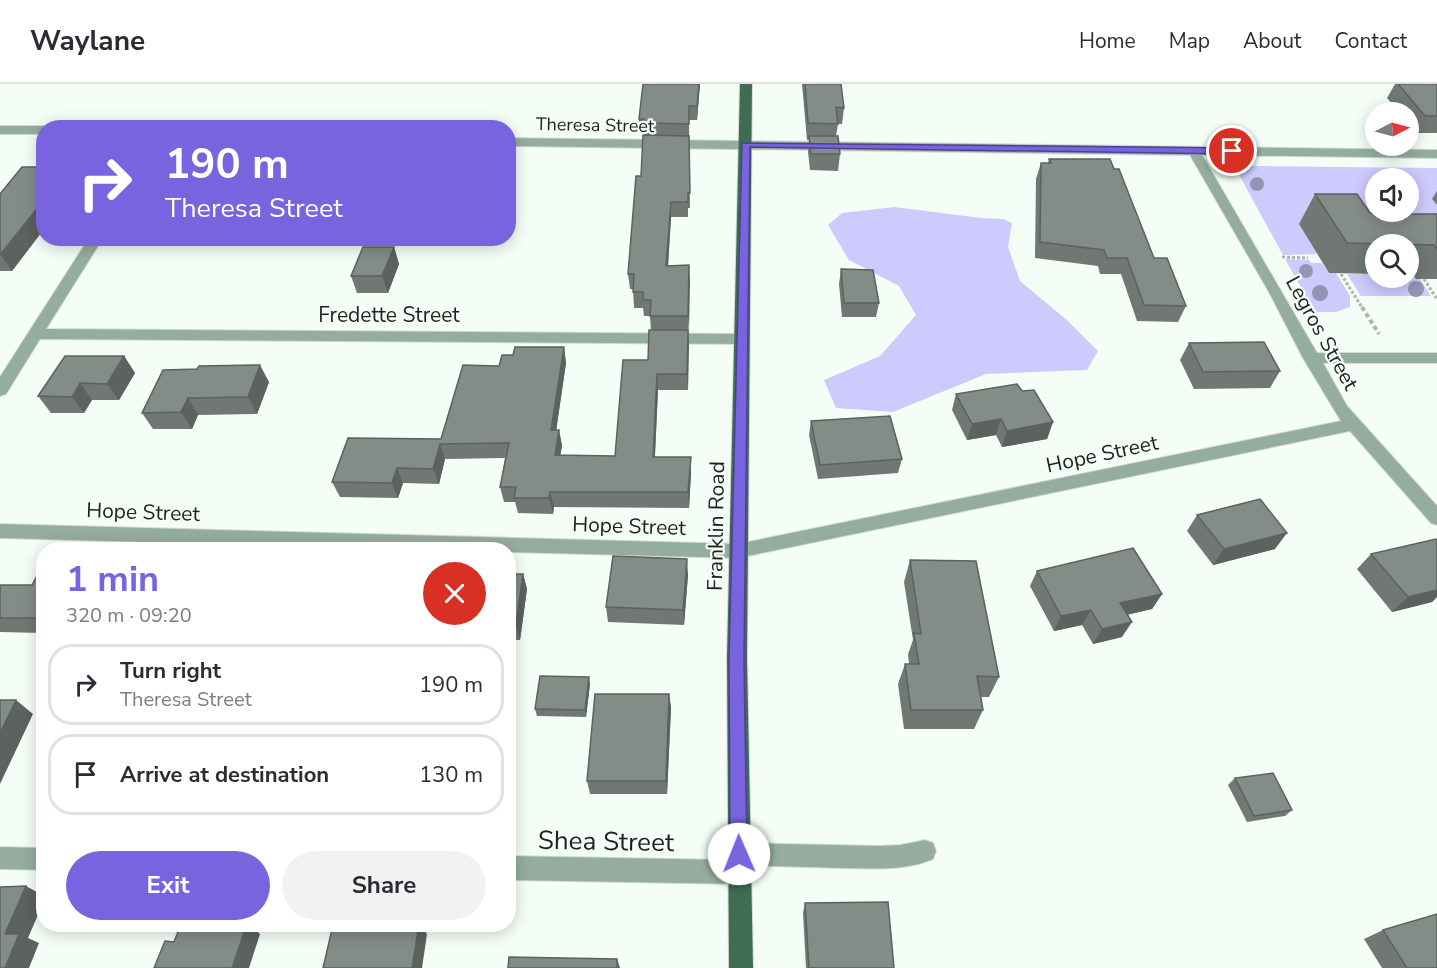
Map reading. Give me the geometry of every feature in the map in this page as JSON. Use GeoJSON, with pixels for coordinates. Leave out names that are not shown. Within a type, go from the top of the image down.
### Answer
{"type":"FeatureCollection","features":[{"type":"Feature","properties":{"kind":"main road","name":"Franklin Road"},"geometry":{"type":"LineString","coordinates":[[741,968],[736,658],[746,84]]}},
{"type":"Feature","properties":{"kind":"street"},"geometry":{"type":"LineString","coordinates":[[0,130],[36,130]]}},
{"type":"Feature","properties":{"kind":"street"},"geometry":{"type":"LineString","coordinates":[[516,131],[589,133]]}},
{"type":"Feature","properties":{"kind":"street"},"geometry":{"type":"LineString","coordinates":[[0,139],[36,139]]}},
{"type":"Feature","properties":{"kind":"street","name":"Theresa Street"},"geometry":{"type":"LineString","coordinates":[[516,142],[1437,154]]}},
{"type":"Feature","properties":{"kind":"street","name":"Legros Street"},"geometry":{"type":"LineString","coordinates":[[1194,151],[1276,292],[1330,394],[1352,425],[1437,518]]}},
{"type":"Feature","properties":{"kind":"street"},"geometry":{"type":"LineString","coordinates":[[0,390],[91,246]]}},
{"type":"Feature","properties":{"kind":"street","name":"Fredette Street"},"geometry":{"type":"LineString","coordinates":[[37,334],[741,339]]}},
{"type":"Feature","properties":{"kind":"street"},"geometry":{"type":"LineString","coordinates":[[1311,358],[1437,358]]}},
{"type":"Feature","properties":{"kind":"street","name":"Hope Street"},"geometry":{"type":"LineString","coordinates":[[516,545],[738,551],[1352,425]]}},
{"type":"Feature","properties":{"kind":"street","name":"Hope Street"},"geometry":{"type":"LineString","coordinates":[[0,531],[406,542]]}},
{"type":"Feature","properties":{"kind":"street","name":"Shea Street"},"geometry":{"type":"LineString","coordinates":[[516,868],[739,863],[879,857],[901,856],[925,850]]}},
{"type":"Feature","properties":{"kind":"street"},"geometry":{"type":"LineString","coordinates":[[0,858],[36,859]]}},
{"type":"Feature","properties":{"kind":"path"},"geometry":{"type":"LineString","coordinates":[[1280,257],[1308,258]]}},
{"type":"Feature","properties":{"kind":"path"},"geometry":{"type":"LineString","coordinates":[[1341,274],[1393,357]]}},
{"type":"Feature","properties":{"kind":"path"},"geometry":{"type":"LineString","coordinates":[[1424,279],[1437,298]]}},
{"type":"Feature","properties":{"kind":"shaded area"},"geometry":{"type":"Polygon","coordinates":[[[1254,166],[1437,168],[1437,199],[1432,199],[1437,205],[1437,246],[1419,245],[1419,234],[1365,234],[1365,241],[1300,224],[1317,254],[1283,255],[1238,173],[1241,167],[1254,166]]]}},
{"type":"Feature","properties":{"kind":"shaded area"},"geometry":{"type":"Polygon","coordinates":[[[894,207],[1003,219],[1012,223],[1008,247],[1020,281],[1068,321],[1098,351],[1087,370],[986,374],[893,412],[836,408],[824,380],[880,356],[916,315],[899,286],[849,260],[828,225],[842,213],[894,207]]]}},
{"type":"Feature","properties":{"kind":"shaded area"},"geometry":{"type":"Polygon","coordinates":[[[1285,259],[1322,263],[1329,273],[1336,273],[1350,296],[1350,307],[1336,312],[1315,312],[1285,259]]]}},
{"type":"Feature","properties":{"kind":"shaded area"},"geometry":{"type":"Polygon","coordinates":[[[1347,274],[1365,274],[1365,288],[1419,288],[1420,279],[1431,296],[1361,296],[1347,274]]]}},
{"type":"Feature","properties":{"kind":"building"},"geometry":{"type":"Polygon","coordinates":[[[643,84],[699,84],[697,106],[689,106],[689,124],[644,123],[644,119],[639,119],[643,84]]]}},
{"type":"Feature","properties":{"kind":"building"},"geometry":{"type":"Polygon","coordinates":[[[805,84],[841,84],[844,108],[836,107],[838,124],[808,123],[805,84]]]}},
{"type":"Feature","properties":{"kind":"building"},"geometry":{"type":"Polygon","coordinates":[[[1398,84],[1437,84],[1437,116],[1425,116],[1419,109],[1419,102],[1413,102],[1398,84]]]}},
{"type":"Feature","properties":{"kind":"building"},"geometry":{"type":"Polygon","coordinates":[[[643,135],[689,136],[690,193],[688,193],[688,202],[671,202],[666,266],[689,265],[688,316],[650,316],[651,300],[643,300],[643,292],[633,292],[634,274],[628,274],[636,176],[641,176],[643,135]]]}},
{"type":"Feature","properties":{"kind":"building"},"geometry":{"type":"Polygon","coordinates":[[[809,136],[838,136],[840,154],[811,154],[809,136]]]}},
{"type":"Feature","properties":{"kind":"building"},"geometry":{"type":"Polygon","coordinates":[[[1049,159],[1110,159],[1114,169],[1119,169],[1154,258],[1167,258],[1186,306],[1144,305],[1127,258],[1107,258],[1104,250],[1040,242],[1041,163],[1051,163],[1049,159]]]}},
{"type":"Feature","properties":{"kind":"building"},"geometry":{"type":"Polygon","coordinates":[[[22,167],[36,167],[36,210],[0,255],[0,194],[22,167]]]}},
{"type":"Feature","properties":{"kind":"building"},"geometry":{"type":"Polygon","coordinates":[[[1315,194],[1357,194],[1365,206],[1365,222],[1419,222],[1419,214],[1437,214],[1437,249],[1434,245],[1419,245],[1419,234],[1365,234],[1365,243],[1347,243],[1315,194]]]}},
{"type":"Feature","properties":{"kind":"building"},"geometry":{"type":"Polygon","coordinates":[[[363,247],[394,247],[382,276],[351,276],[363,247]]]}},
{"type":"Feature","properties":{"kind":"building"},"geometry":{"type":"Polygon","coordinates":[[[841,269],[873,270],[879,303],[844,303],[841,269]]]}},
{"type":"Feature","properties":{"kind":"building"},"geometry":{"type":"Polygon","coordinates":[[[649,330],[688,330],[687,374],[657,374],[653,457],[691,457],[688,492],[550,492],[549,498],[514,498],[516,487],[500,487],[509,443],[440,444],[433,469],[397,468],[392,483],[332,482],[348,438],[441,439],[463,365],[499,366],[502,355],[513,355],[515,347],[564,347],[551,430],[559,430],[555,455],[615,456],[623,360],[648,360],[649,330]]]}},
{"type":"Feature","properties":{"kind":"building"},"geometry":{"type":"Polygon","coordinates":[[[1264,342],[1280,371],[1203,372],[1189,343],[1264,342]]]}},
{"type":"Feature","properties":{"kind":"building"},"geometry":{"type":"Polygon","coordinates":[[[65,356],[124,356],[107,384],[80,383],[72,397],[38,396],[65,356]]]}},
{"type":"Feature","properties":{"kind":"building"},"geometry":{"type":"Polygon","coordinates":[[[260,365],[248,397],[188,398],[181,412],[142,413],[163,370],[197,369],[199,366],[260,365]]]}},
{"type":"Feature","properties":{"kind":"building"},"geometry":{"type":"Polygon","coordinates":[[[1017,384],[1022,391],[1034,390],[1053,422],[1007,431],[1001,419],[972,424],[956,394],[1017,384]]]}},
{"type":"Feature","properties":{"kind":"building"},"geometry":{"type":"Polygon","coordinates":[[[890,416],[902,459],[820,465],[811,421],[890,416]]]}},
{"type":"Feature","properties":{"kind":"building"},"geometry":{"type":"Polygon","coordinates":[[[1260,499],[1287,533],[1224,549],[1197,515],[1260,499]]]}},
{"type":"Feature","properties":{"kind":"building"},"geometry":{"type":"Polygon","coordinates":[[[1436,539],[1437,590],[1408,597],[1371,554],[1436,539]]]}},
{"type":"Feature","properties":{"kind":"building"},"geometry":{"type":"Polygon","coordinates":[[[1133,548],[1162,594],[1120,603],[1132,622],[1102,629],[1091,610],[1061,616],[1037,571],[1133,548]]]}},
{"type":"Feature","properties":{"kind":"building"},"geometry":{"type":"Polygon","coordinates":[[[613,556],[687,559],[683,610],[606,607],[613,556]]]}},
{"type":"Feature","properties":{"kind":"building"},"geometry":{"type":"Polygon","coordinates":[[[910,560],[976,561],[999,677],[977,676],[983,710],[911,710],[905,664],[919,664],[914,633],[921,634],[910,560]]]}},
{"type":"Feature","properties":{"kind":"building"},"geometry":{"type":"Polygon","coordinates":[[[516,574],[523,574],[516,625],[516,574]]]}},
{"type":"Feature","properties":{"kind":"building"},"geometry":{"type":"Polygon","coordinates":[[[36,578],[36,618],[0,618],[0,585],[32,585],[36,578]]]}},
{"type":"Feature","properties":{"kind":"building"},"geometry":{"type":"Polygon","coordinates":[[[540,676],[589,677],[585,710],[535,709],[540,676]]]}},
{"type":"Feature","properties":{"kind":"building"},"geometry":{"type":"Polygon","coordinates":[[[595,694],[669,694],[666,781],[587,781],[595,694]]]}},
{"type":"Feature","properties":{"kind":"building"},"geometry":{"type":"Polygon","coordinates":[[[0,700],[16,700],[0,733],[0,700]]]}},
{"type":"Feature","properties":{"kind":"building"},"geometry":{"type":"Polygon","coordinates":[[[1273,773],[1292,810],[1254,816],[1235,778],[1273,773]]]}},
{"type":"Feature","properties":{"kind":"building"},"geometry":{"type":"Polygon","coordinates":[[[26,886],[5,934],[19,934],[5,968],[0,968],[0,887],[26,886]]]}},
{"type":"Feature","properties":{"kind":"building"},"geometry":{"type":"Polygon","coordinates":[[[888,902],[894,968],[809,968],[805,903],[888,902]]]}},
{"type":"Feature","properties":{"kind":"building"},"geometry":{"type":"Polygon","coordinates":[[[1437,914],[1437,968],[1407,968],[1383,930],[1437,914]]]}},
{"type":"Feature","properties":{"kind":"building"},"geometry":{"type":"Polygon","coordinates":[[[178,932],[244,932],[232,968],[154,968],[165,941],[174,942],[178,932]]]}},
{"type":"Feature","properties":{"kind":"building"},"geometry":{"type":"Polygon","coordinates":[[[331,932],[418,932],[412,968],[323,968],[331,932]]]}},
{"type":"Feature","properties":{"kind":"building"},"geometry":{"type":"Polygon","coordinates":[[[509,957],[617,959],[617,968],[508,968],[509,957]]]}},
{"type":"Feature","properties":{"kind":"route"},"geometry":{"type":"LineString","coordinates":[[739,854],[736,658],[745,145],[1232,151]]}}]}
